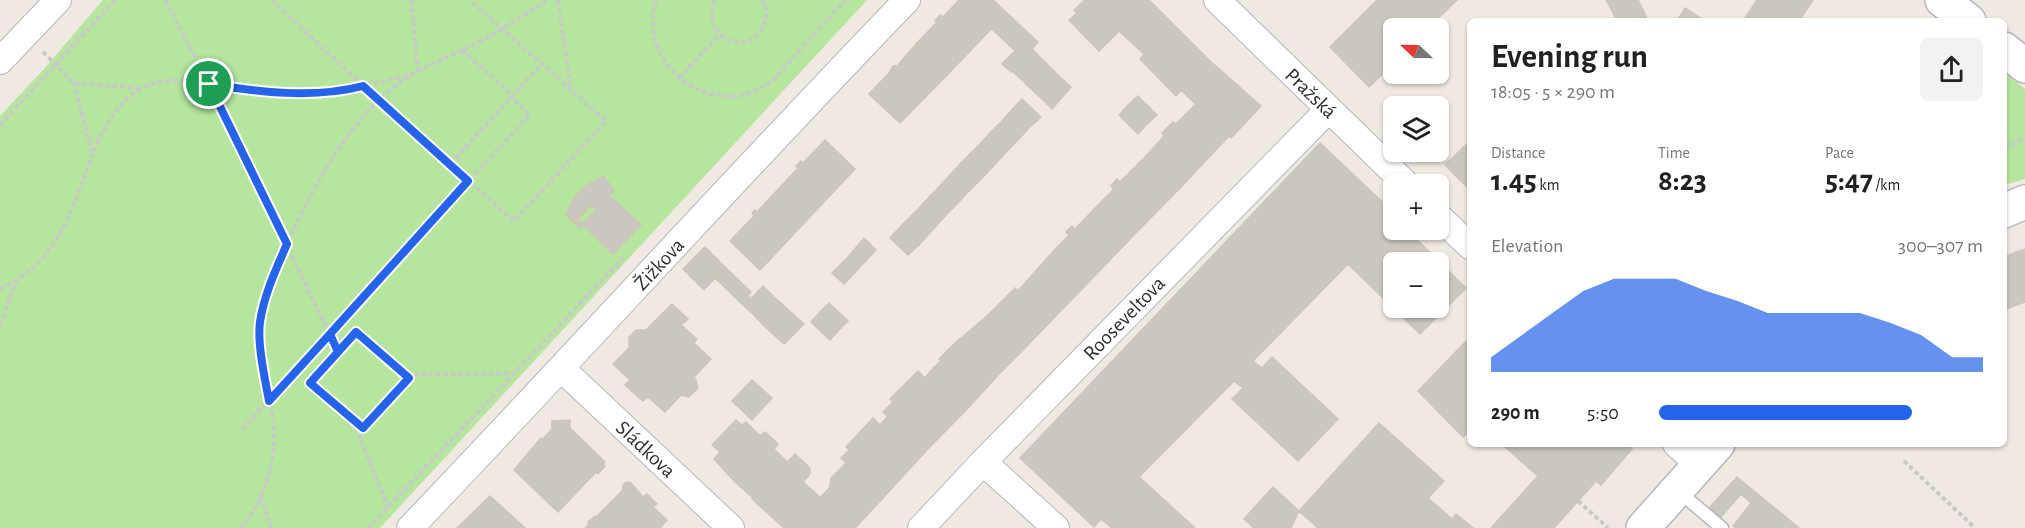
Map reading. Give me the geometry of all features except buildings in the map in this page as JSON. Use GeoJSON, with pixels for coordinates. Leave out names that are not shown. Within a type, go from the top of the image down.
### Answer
{"type":"FeatureCollection","features":[{"type":"Feature","properties":{"kind":"main road"},"geometry":{"type":"LineString","coordinates":[[2007,51],[2025,66]]}},
{"type":"Feature","properties":{"kind":"main road"},"geometry":{"type":"LineString","coordinates":[[1643,528],[1677,490],[1698,451]]}},
{"type":"Feature","properties":{"kind":"street"},"geometry":{"type":"LineString","coordinates":[[0,61],[58,0]]}},
{"type":"Feature","properties":{"kind":"street","name":"Žižkova"},"geometry":{"type":"LineString","coordinates":[[410,528],[562,369],[800,110],[907,0]]}},
{"type":"Feature","properties":{"kind":"street","name":"Pražská"},"geometry":{"type":"LineString","coordinates":[[1216,0],[1395,174]]}},
{"type":"Feature","properties":{"kind":"street","name":"Rooseveltova"},"geometry":{"type":"LineString","coordinates":[[921,528],[1328,110]]}},
{"type":"Feature","properties":{"kind":"street"},"geometry":{"type":"LineString","coordinates":[[1449,226],[1467,243]]}},
{"type":"Feature","properties":{"kind":"street","name":"Sládkova"},"geometry":{"type":"LineString","coordinates":[[562,369],[731,528]]}},
{"type":"Feature","properties":{"kind":"street"},"geometry":{"type":"LineString","coordinates":[[983,462],[1056,528]]}},
{"type":"Feature","properties":{"kind":"lane"},"geometry":{"type":"LineString","coordinates":[[1677,490],[1722,528]]}},
{"type":"Feature","properties":{"kind":"path"},"geometry":{"type":"LineString","coordinates":[[0,125],[115,0]]}},
{"type":"Feature","properties":{"kind":"path"},"geometry":{"type":"LineString","coordinates":[[165,0],[209,84],[338,352]]}},
{"type":"Feature","properties":{"kind":"path"},"geometry":{"type":"LineString","coordinates":[[272,0],[363,86],[514,221],[606,120],[470,0]]}},
{"type":"Feature","properties":{"kind":"path"},"geometry":{"type":"LineString","coordinates":[[411,0],[418,72]]}},
{"type":"Feature","properties":{"kind":"path"},"geometry":{"type":"LineString","coordinates":[[241,528],[261,495],[271,465],[274,436],[263,368],[260,324],[270,284],[302,210],[334,156],[370,110],[403,81],[549,0]]}},
{"type":"Feature","properties":{"kind":"path"},"geometry":{"type":"LineString","coordinates":[[558,0],[571,90]]}},
{"type":"Feature","properties":{"kind":"path"},"geometry":{"type":"LineString","coordinates":[[656,0],[652,25],[655,41],[670,69],[695,89],[727,96],[759,89],[772,81],[846,0]]}},
{"type":"Feature","properties":{"kind":"path"},"geometry":{"type":"LineString","coordinates":[[715,0],[711,11],[716,31],[733,42],[753,39],[760,32],[765,23],[766,13],[762,0]]}},
{"type":"Feature","properties":{"kind":"path"},"geometry":{"type":"LineString","coordinates":[[679,78],[720,34]]}},
{"type":"Feature","properties":{"kind":"path"},"geometry":{"type":"LineString","coordinates":[[242,429],[530,114],[462,50]]}},
{"type":"Feature","properties":{"kind":"path"},"geometry":{"type":"LineString","coordinates":[[450,164],[542,64]]}},
{"type":"Feature","properties":{"kind":"path"},"geometry":{"type":"LineString","coordinates":[[56,65],[74,83],[92,155]]}},
{"type":"Feature","properties":{"kind":"path"},"geometry":{"type":"LineString","coordinates":[[74,83],[140,88],[167,80],[270,92],[312,92],[363,86],[418,72]]}},
{"type":"Feature","properties":{"kind":"path"},"geometry":{"type":"LineString","coordinates":[[0,289],[35,267],[55,242],[69,218],[98,138],[118,106],[140,88]]}},
{"type":"Feature","properties":{"kind":"path"},"geometry":{"type":"LineString","coordinates":[[2007,147],[2025,138]]}},
{"type":"Feature","properties":{"kind":"path"},"geometry":{"type":"LineString","coordinates":[[368,528],[624,256]]}},
{"type":"Feature","properties":{"kind":"path"},"geometry":{"type":"LineString","coordinates":[[0,325],[17,279]]}},
{"type":"Feature","properties":{"kind":"path"},"geometry":{"type":"LineString","coordinates":[[356,332],[409,378],[363,428],[310,383],[338,352],[356,332]]}},
{"type":"Feature","properties":{"kind":"path"},"geometry":{"type":"LineString","coordinates":[[405,375],[514,373]]}},
{"type":"Feature","properties":{"kind":"path"},"geometry":{"type":"LineString","coordinates":[[353,420],[388,507]]}},
{"type":"Feature","properties":{"kind":"path"},"geometry":{"type":"LineString","coordinates":[[1904,461],[1976,528]]}},
{"type":"Feature","properties":{"kind":"path"},"geometry":{"type":"LineString","coordinates":[[261,495],[271,528]]}},
{"type":"Feature","properties":{"kind":"path"},"geometry":{"type":"LineString","coordinates":[[1578,501],[1608,528]]}},
{"type":"Feature","properties":{"kind":"green space"},"geometry":{"type":"Polygon","coordinates":[[[103,0],[867,0],[380,528],[0,528],[0,116],[103,0]]]}},
{"type":"Feature","properties":{"kind":"green space"},"geometry":{"type":"Polygon","coordinates":[[[2007,75],[2025,89],[2025,179],[2007,184],[2007,75]]]}},
{"type":"Feature","properties":{"kind":"route"},"geometry":{"type":"LineString","coordinates":[[209,84],[260,92],[312,92],[363,86],[468,181],[330,334],[338,352],[310,383],[363,428],[409,378],[356,332],[338,352],[330,334],[269,401],[263,368],[260,324],[270,284],[287,244],[209,84]]}}]}
